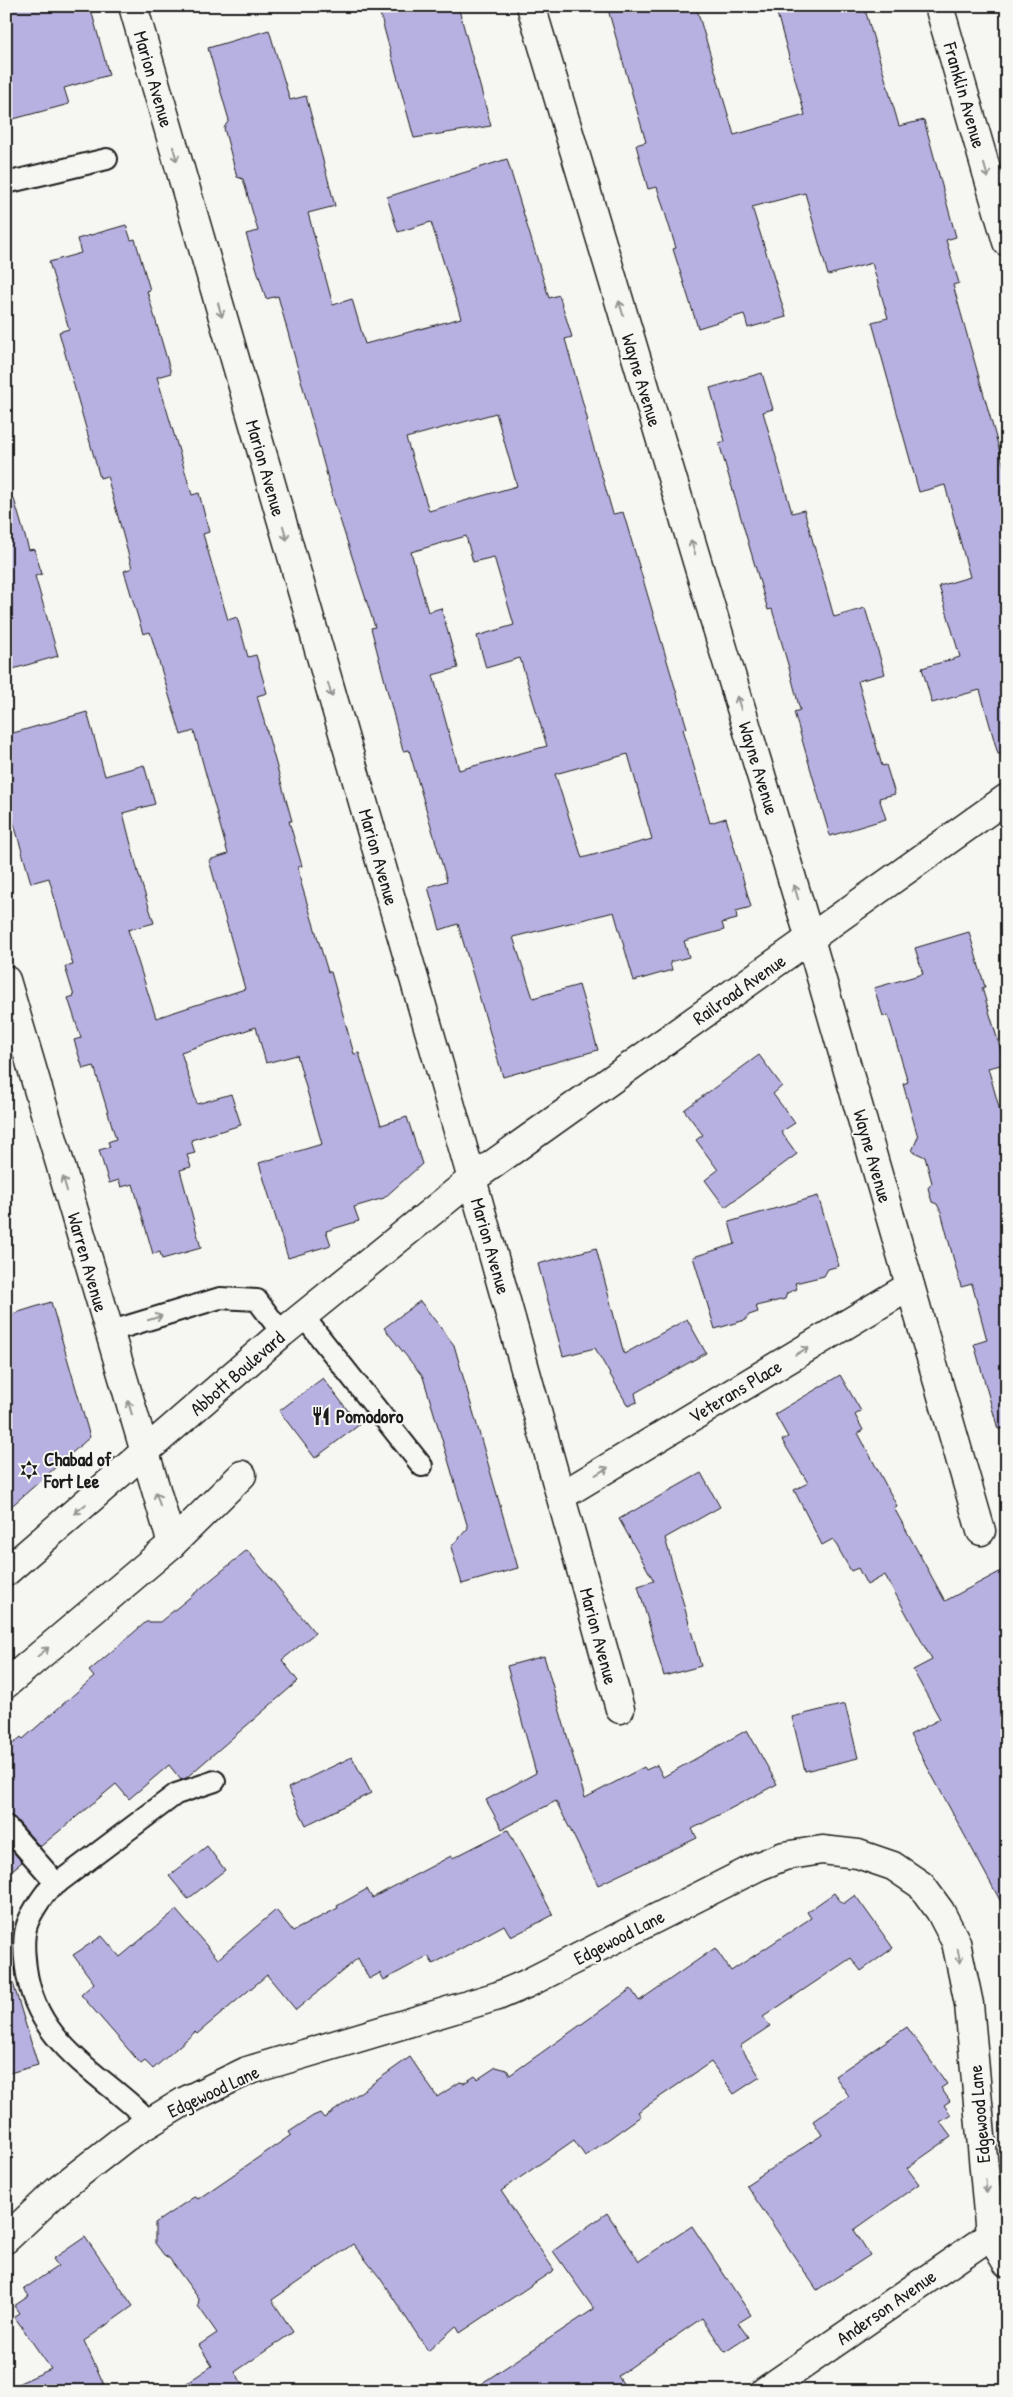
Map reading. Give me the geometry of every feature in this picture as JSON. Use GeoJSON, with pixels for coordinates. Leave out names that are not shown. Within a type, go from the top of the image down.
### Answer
{"type":"FeatureCollection","features":[{"type":"Feature","properties":{"kind":"street","name":"Marion Avenue"},"geometry":{"type":"LineString","coordinates":[[133,6],[472,1179],[620,1709]]}},
{"type":"Feature","properties":{"kind":"street","name":"Wayne Avenue"},"geometry":{"type":"LineString","coordinates":[[530,6],[810,938],[981,1531]]}},
{"type":"Feature","properties":{"kind":"street","name":"Franklin Avenue"},"geometry":{"type":"LineString","coordinates":[[939,6],[1007,242]]}},
{"type":"Feature","properties":{"kind":"street","name":"Railroad Avenue"},"geometry":{"type":"LineString","coordinates":[[472,1179],[1007,798]]}},
{"type":"Feature","properties":{"kind":"street","name":"Warren Avenue"},"geometry":{"type":"LineString","coordinates":[[6,980],[108,1332],[172,1544]]}},
{"type":"Feature","properties":{"kind":"street","name":"Abbott Boulevard"},"geometry":{"type":"LineString","coordinates":[[6,1572],[282,1333],[472,1179]]}},
{"type":"Feature","properties":{"kind":"street","name":"Veterans Place"},"geometry":{"type":"LineString","coordinates":[[561,1496],[910,1286]]}},
{"type":"Feature","properties":{"kind":"street"},"geometry":{"type":"LineString","coordinates":[[6,1684],[172,1544],[242,1475]]}},
{"type":"Feature","properties":{"kind":"street","name":"Edgewood Lane"},"geometry":{"type":"LineString","coordinates":[[6,2239],[57,2191],[126,2137],[185,2101],[247,2071],[498,1996],[534,1980],[759,1866],[784,1856],[822,1850],[858,1854],[893,1866],[921,1885],[940,1911],[956,1942],[968,2004],[998,2229]]}},
{"type":"Feature","properties":{"kind":"street"},"geometry":{"type":"LineString","coordinates":[[998,2229],[1007,2263]]}},
{"type":"Feature","properties":{"kind":"street","name":"Anderson Avenue"},"geometry":{"type":"LineString","coordinates":[[766,2391],[998,2229]]}},
{"type":"Feature","properties":{"kind":"lane"},"geometry":{"type":"LineString","coordinates":[[6,183],[107,159]]}},
{"type":"Feature","properties":{"kind":"lane"},"geometry":{"type":"LineString","coordinates":[[108,1332],[220,1298],[257,1300],[282,1333]]}},
{"type":"Feature","properties":{"kind":"lane"},"geometry":{"type":"LineString","coordinates":[[303,1316],[422,1466]]}},
{"type":"Feature","properties":{"kind":"lane"},"geometry":{"type":"LineString","coordinates":[[150,2122],[134,2106],[66,2050],[49,2030],[37,2008],[27,1976],[22,1943],[26,1924],[35,1907],[47,1891],[176,1794],[215,1782]]}},
{"type":"Feature","properties":{"kind":"lane"},"geometry":{"type":"LineString","coordinates":[[6,1826],[57,1884]]}},
{"type":"Feature","properties":{"kind":"building"},"geometry":{"type":"Polygon","coordinates":[[[6,6],[90,6],[109,75],[64,88],[69,104],[6,121],[6,6]]]}},
{"type":"Feature","properties":{"kind":"building"},"geometry":{"type":"Polygon","coordinates":[[[378,6],[458,6],[491,126],[414,138],[378,6]]]}},
{"type":"Feature","properties":{"kind":"building"},"geometry":{"type":"Polygon","coordinates":[[[607,6],[696,6],[734,135],[805,115],[775,6],[864,6],[899,126],[924,120],[956,237],[946,240],[959,283],[953,285],[1007,477],[1007,753],[998,754],[980,690],[932,703],[922,668],[960,657],[939,586],[970,577],[945,485],[919,492],[872,322],[888,318],[872,263],[828,275],[805,193],[752,207],[786,317],[748,328],[744,314],[698,328],[673,249],[676,248],[657,187],[648,189],[636,145],[646,142],[607,6]]]}},
{"type":"Feature","properties":{"kind":"building"},"geometry":{"type":"Polygon","coordinates":[[[269,30],[290,100],[306,96],[335,206],[308,213],[333,305],[352,299],[365,344],[461,318],[431,222],[398,232],[387,197],[507,159],[549,298],[559,295],[572,337],[565,339],[588,421],[586,421],[613,514],[623,512],[687,728],[683,729],[710,823],[726,818],[751,907],[736,911],[737,919],[722,923],[724,930],[684,941],[689,957],[670,962],[672,970],[634,981],[614,912],[513,937],[533,998],[579,985],[598,1050],[503,1077],[458,924],[440,930],[428,887],[447,881],[409,750],[403,751],[371,628],[375,627],[334,501],[278,296],[266,299],[246,234],[258,231],[243,179],[237,177],[224,128],[229,120],[208,48],[269,30]],[[496,413],[406,438],[429,511],[517,486],[496,413]],[[466,536],[411,552],[428,612],[441,608],[458,668],[433,675],[459,770],[547,746],[520,658],[486,668],[477,636],[514,625],[494,557],[473,562],[466,536]],[[628,754],[555,774],[582,858],[652,839],[628,754]]]}},
{"type":"Feature","properties":{"kind":"building"},"geometry":{"type":"Polygon","coordinates":[[[126,225],[131,240],[135,239],[150,290],[147,291],[171,373],[157,377],[192,495],[199,493],[209,532],[203,534],[228,620],[237,617],[248,657],[256,655],[267,693],[257,696],[292,821],[289,821],[302,866],[298,867],[301,883],[328,972],[331,972],[354,1054],[359,1053],[381,1125],[407,1117],[422,1164],[384,1198],[354,1207],[359,1221],[326,1231],[331,1245],[288,1258],[259,1163],[322,1144],[297,1055],[266,1063],[256,1027],[181,1052],[197,1104],[231,1094],[241,1125],[191,1140],[195,1153],[187,1155],[191,1167],[180,1170],[201,1248],[162,1259],[160,1252],[153,1254],[133,1184],[121,1187],[119,1180],[109,1183],[99,1150],[110,1147],[108,1142],[116,1139],[94,1066],[83,1069],[74,1040],[81,1038],[68,998],[74,996],[65,967],[73,965],[49,878],[31,883],[6,796],[6,735],[87,712],[105,776],[144,765],[155,804],[123,813],[138,872],[154,923],[128,930],[156,1018],[245,989],[209,860],[228,854],[194,731],[181,735],[150,632],[143,634],[124,571],[132,568],[107,476],[100,478],[59,332],[69,329],[49,262],[81,253],[77,239],[126,225]]]}},
{"type":"Feature","properties":{"kind":"building"},"geometry":{"type":"Polygon","coordinates":[[[762,373],[773,409],[763,412],[792,513],[804,510],[834,617],[865,608],[885,674],[858,681],[882,766],[886,765],[895,794],[879,798],[886,819],[830,836],[794,712],[800,710],[789,668],[772,609],[768,610],[719,443],[725,441],[710,388],[762,373]]]}},
{"type":"Feature","properties":{"kind":"building"},"geometry":{"type":"Polygon","coordinates":[[[14,499],[29,550],[34,549],[42,574],[35,576],[58,656],[6,671],[6,500],[14,499]]]}},
{"type":"Feature","properties":{"kind":"building"},"geometry":{"type":"Polygon","coordinates":[[[969,932],[985,987],[982,988],[1005,1064],[988,1068],[1007,1136],[1007,1428],[998,1429],[974,1344],[987,1340],[972,1284],[961,1287],[941,1212],[937,1204],[932,1202],[928,1188],[932,1183],[925,1157],[912,1151],[918,1137],[903,1084],[908,1082],[888,1015],[883,1016],[874,988],[923,974],[915,948],[969,932]]]}},
{"type":"Feature","properties":{"kind":"building"},"geometry":{"type":"Polygon","coordinates":[[[759,1055],[782,1086],[773,1094],[795,1123],[781,1132],[797,1154],[725,1207],[705,1180],[718,1170],[696,1140],[703,1135],[684,1110],[759,1055]]]}},
{"type":"Feature","properties":{"kind":"building"},"geometry":{"type":"Polygon","coordinates":[[[818,1196],[839,1266],[828,1269],[824,1276],[795,1283],[797,1289],[787,1293],[785,1299],[756,1306],[758,1312],[749,1315],[745,1320],[715,1329],[693,1257],[735,1244],[729,1222],[818,1196]]]}},
{"type":"Feature","properties":{"kind":"building"},"geometry":{"type":"Polygon","coordinates":[[[596,1248],[624,1354],[687,1319],[706,1353],[635,1393],[637,1402],[628,1406],[595,1348],[563,1356],[538,1264],[596,1248]]]}},
{"type":"Feature","properties":{"kind":"building"},"geometry":{"type":"Polygon","coordinates":[[[420,1301],[454,1345],[518,1568],[462,1584],[451,1547],[468,1528],[423,1377],[384,1328],[420,1301]]]}},
{"type":"Feature","properties":{"kind":"building"},"geometry":{"type":"Polygon","coordinates":[[[51,1302],[90,1437],[6,1511],[6,1316],[51,1302]]]}},
{"type":"Feature","properties":{"kind":"building"},"geometry":{"type":"Polygon","coordinates":[[[840,1375],[861,1411],[855,1415],[863,1430],[858,1433],[897,1506],[894,1508],[945,1601],[1007,1568],[1007,1913],[910,1735],[940,1719],[913,1670],[932,1660],[885,1575],[867,1585],[858,1568],[851,1571],[833,1539],[822,1545],[794,1490],[808,1483],[782,1440],[788,1437],[775,1414],[840,1375]]]}},
{"type":"Feature","properties":{"kind":"building","name":"Pomodoro"},"geometry":{"type":"Polygon","coordinates":[[[323,1378],[359,1425],[315,1458],[279,1411],[323,1378]]]}},
{"type":"Feature","properties":{"kind":"building"},"geometry":{"type":"Polygon","coordinates":[[[701,1473],[720,1507],[665,1538],[701,1666],[664,1676],[638,1586],[654,1581],[619,1519],[701,1473]]]}},
{"type":"Feature","properties":{"kind":"building"},"geometry":{"type":"Polygon","coordinates":[[[247,1550],[315,1633],[282,1660],[298,1681],[186,1778],[181,1780],[169,1765],[129,1799],[116,1784],[40,1847],[15,1818],[6,1814],[6,1750],[21,1737],[23,1739],[94,1677],[89,1671],[146,1622],[160,1622],[247,1550]]]}},
{"type":"Feature","properties":{"kind":"building"},"geometry":{"type":"Polygon","coordinates":[[[544,1656],[585,1798],[644,1767],[646,1770],[657,1765],[663,1777],[747,1730],[777,1784],[692,1829],[697,1838],[598,1885],[556,1801],[502,1829],[486,1800],[536,1773],[507,1666],[544,1656]]]}},
{"type":"Feature","properties":{"kind":"building"},"geometry":{"type":"Polygon","coordinates":[[[845,1704],[858,1758],[805,1771],[792,1717],[845,1704]]]}},
{"type":"Feature","properties":{"kind":"building"},"geometry":{"type":"Polygon","coordinates":[[[352,1757],[371,1793],[306,1825],[288,1788],[352,1757]]]}},
{"type":"Feature","properties":{"kind":"building"},"geometry":{"type":"Polygon","coordinates":[[[508,1830],[553,1915],[511,1937],[504,1925],[433,1964],[428,1956],[384,1980],[380,1973],[369,1979],[358,1958],[296,2010],[267,1975],[197,2034],[195,2032],[153,2069],[145,2061],[141,2064],[81,1995],[94,1983],[73,1955],[102,1936],[120,1957],[176,1910],[218,1959],[276,1910],[293,1931],[338,1908],[337,1906],[367,1889],[372,1898],[451,1856],[453,1858],[508,1830]]]}},
{"type":"Feature","properties":{"kind":"building"},"geometry":{"type":"Polygon","coordinates":[[[6,1844],[22,1862],[6,1875],[6,1844]]]}},
{"type":"Feature","properties":{"kind":"building"},"geometry":{"type":"Polygon","coordinates":[[[207,1846],[225,1870],[188,1899],[169,1876],[207,1846]]]}},
{"type":"Feature","properties":{"kind":"building"},"geometry":{"type":"Polygon","coordinates":[[[834,1893],[843,1904],[855,1895],[893,1948],[861,1971],[851,1958],[763,2017],[770,2026],[740,2046],[760,2077],[734,2094],[711,2062],[638,2112],[641,2116],[585,2156],[574,2140],[501,2191],[554,2270],[460,2333],[456,2326],[428,2351],[380,2278],[353,2244],[272,2300],[293,2332],[235,2372],[247,2391],[175,2391],[212,2366],[199,2345],[217,2333],[198,2306],[199,2299],[169,2258],[164,2255],[155,2243],[155,2223],[194,2197],[198,2199],[291,2135],[289,2132],[313,2116],[320,2113],[324,2118],[410,2057],[437,2097],[460,2082],[464,2083],[475,2076],[478,2079],[496,2067],[507,2070],[510,2075],[631,1989],[639,2001],[715,1948],[731,1971],[811,1918],[807,1912],[834,1893]]]}},
{"type":"Feature","properties":{"kind":"building"},"geometry":{"type":"Polygon","coordinates":[[[13,1983],[38,2065],[6,2074],[6,1984],[13,1983]]]}},
{"type":"Feature","properties":{"kind":"building"},"geometry":{"type":"Polygon","coordinates":[[[907,2027],[947,2084],[941,2088],[950,2101],[944,2105],[951,2115],[940,2122],[951,2137],[907,2168],[919,2184],[854,2230],[870,2255],[817,2290],[746,2185],[822,2135],[813,2121],[849,2096],[835,2076],[907,2027]]]}},
{"type":"Feature","properties":{"kind":"building"},"geometry":{"type":"Polygon","coordinates":[[[607,2213],[639,2261],[692,2226],[751,2315],[738,2323],[748,2337],[725,2352],[702,2318],[618,2376],[628,2391],[470,2391],[594,2309],[553,2251],[607,2213]]]}},
{"type":"Feature","properties":{"kind":"building"},"geometry":{"type":"Polygon","coordinates":[[[85,2237],[133,2306],[84,2341],[107,2391],[6,2391],[6,2389],[51,2369],[14,2316],[19,2313],[14,2306],[29,2296],[24,2289],[58,2266],[53,2259],[85,2237]]]}},
{"type":"Feature","properties":{"kind":"place","name":"Pomodoro"},"geometry":{"type":"Point","coordinates":[321,1416]}},
{"type":"Feature","properties":{"kind":"place","name":"Chabad of Fort Lee"},"geometry":{"type":"Point","coordinates":[29,1470]}}]}
